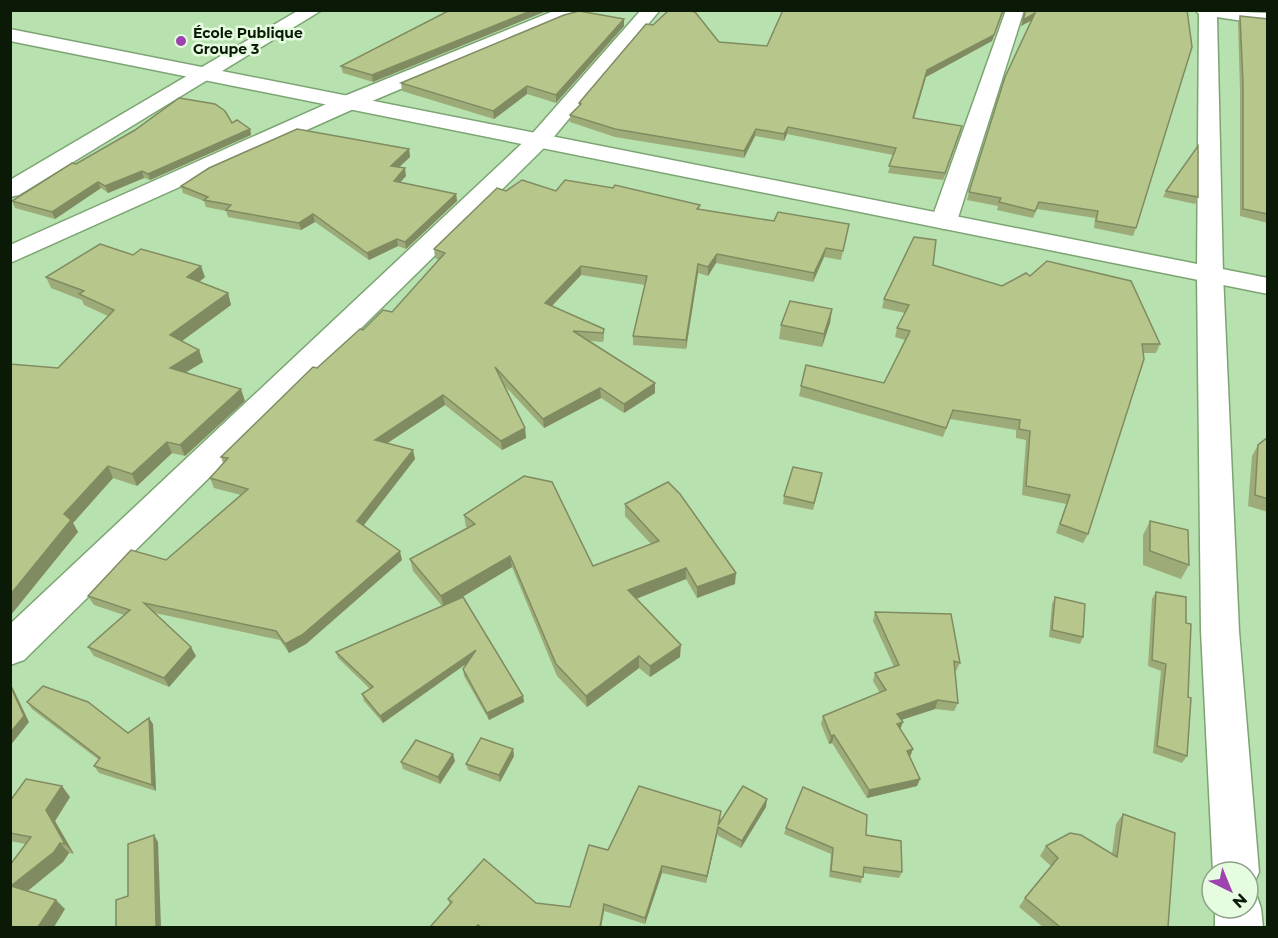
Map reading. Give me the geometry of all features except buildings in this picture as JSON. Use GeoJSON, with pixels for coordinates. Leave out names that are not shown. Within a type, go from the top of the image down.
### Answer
{"type":"FeatureCollection","features":[{"type":"Feature","properties":{"kind":"street"},"geometry":{"type":"LineString","coordinates":[[10,190],[313,10]]}},
{"type":"Feature","properties":{"kind":"street"},"geometry":{"type":"LineString","coordinates":[[10,255],[350,102],[557,16],[578,10]]}},
{"type":"Feature","properties":{"kind":"street"},"geometry":{"type":"LineString","coordinates":[[10,650],[539,140],[651,10]]}},
{"type":"Feature","properties":{"kind":"street"},"geometry":{"type":"LineString","coordinates":[[944,221],[1015,10]]}},
{"type":"Feature","properties":{"kind":"street"},"geometry":{"type":"LineString","coordinates":[[1235,860],[1220,631],[1210,274],[1207,11],[1268,19]]}},
{"type":"Feature","properties":{"kind":"street"},"geometry":{"type":"LineString","coordinates":[[14,38],[205,73],[1268,286]]}},
{"type":"Feature","properties":{"kind":"place","name":"École Publique Groupe 3"},"geometry":{"type":"Point","coordinates":[181,41]}}]}
